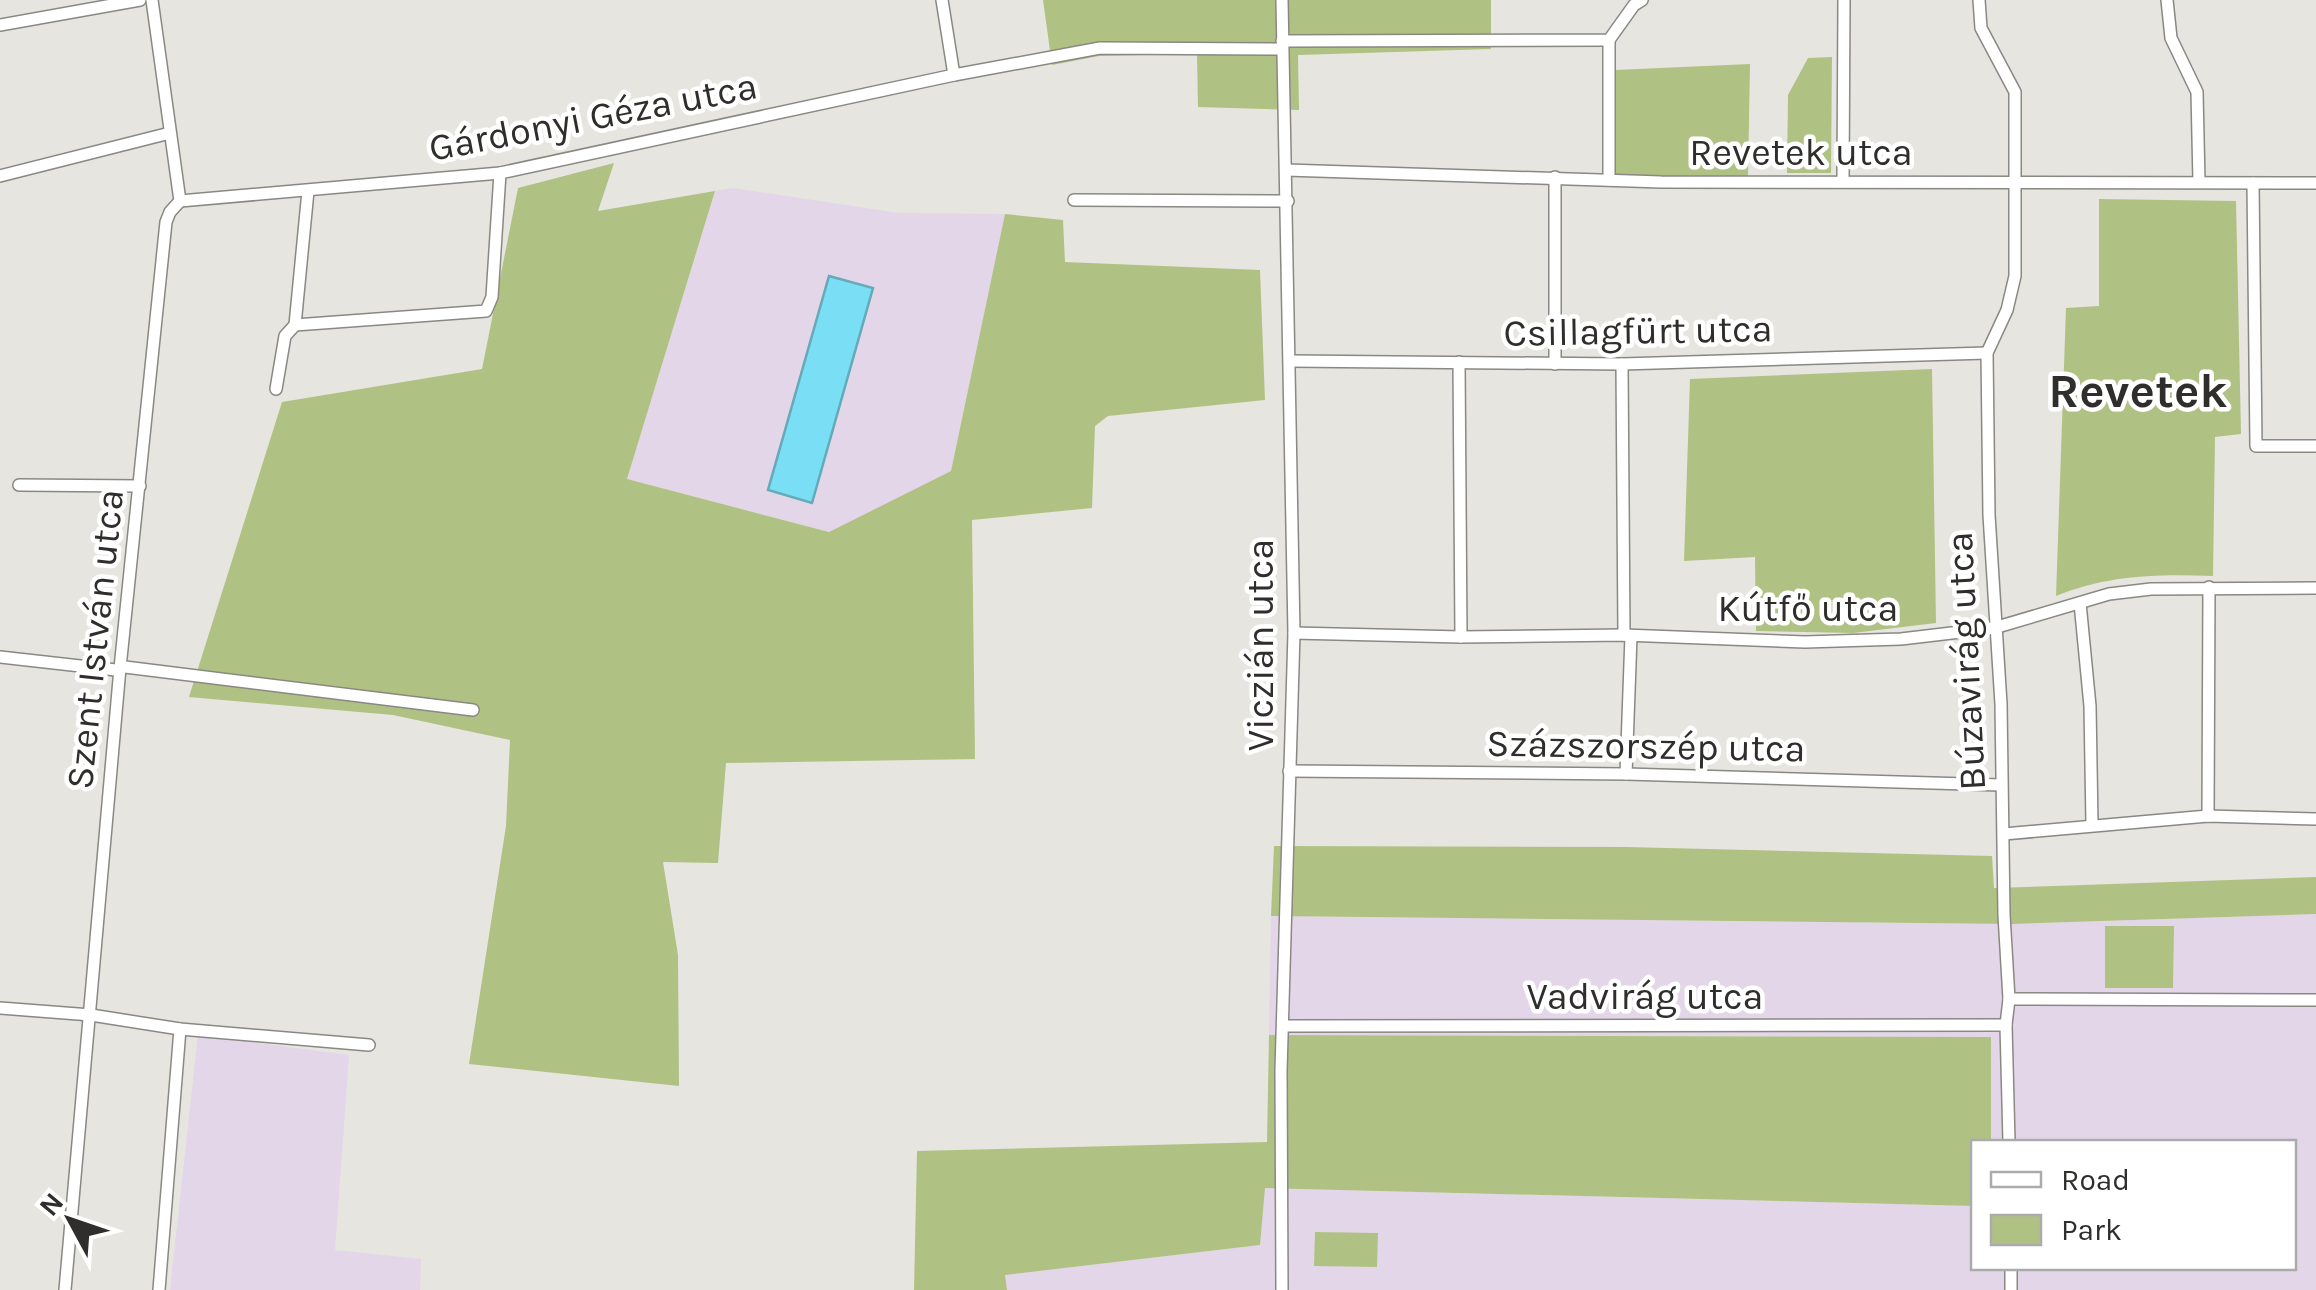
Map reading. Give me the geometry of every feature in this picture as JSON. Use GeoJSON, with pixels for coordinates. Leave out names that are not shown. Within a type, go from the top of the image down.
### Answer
{"type":"FeatureCollection","features":[{"type":"Feature","properties":{"kind":"street"},"geometry":{"type":"LineString","coordinates":[[0,24],[140,0]]}},
{"type":"Feature","properties":{"kind":"street","name":"Szent István utca"},"geometry":{"type":"LineString","coordinates":[[66,1290],[120,668],[166,222],[180,201],[152,0]]}},
{"type":"Feature","properties":{"kind":"street"},"geometry":{"type":"LineString","coordinates":[[942,0],[954,76]]}},
{"type":"Feature","properties":{"kind":"street","name":"Viczián utca"},"geometry":{"type":"LineString","coordinates":[[1282,0],[1294,632],[1283,1026],[1282,1290]]}},
{"type":"Feature","properties":{"kind":"street"},"geometry":{"type":"LineString","coordinates":[[1609,180],[1609,40],[1634,4],[1642,0]]}},
{"type":"Feature","properties":{"kind":"street"},"geometry":{"type":"LineString","coordinates":[[1842,181],[1844,0]]}},
{"type":"Feature","properties":{"kind":"street","name":"Búzavirág utca"},"geometry":{"type":"LineString","coordinates":[[1979,0],[1981,28],[2015,92],[2014,276],[2008,310],[1987,352],[2010,999],[2006,1026],[2008,1140]]}},
{"type":"Feature","properties":{"kind":"street"},"geometry":{"type":"LineString","coordinates":[[2167,0],[2170,38],[2197,92],[2199,182]]}},
{"type":"Feature","properties":{"kind":"street","name":"Gárdonyi Géza utca"},"geometry":{"type":"LineString","coordinates":[[180,201],[500,173],[1100,48],[1609,40]]}},
{"type":"Feature","properties":{"kind":"street"},"geometry":{"type":"LineString","coordinates":[[0,176],[170,132]]}},
{"type":"Feature","properties":{"kind":"street","name":"Revetek utca"},"geometry":{"type":"LineString","coordinates":[[1286,170],[1609,180],[2316,184]]}},
{"type":"Feature","properties":{"kind":"street"},"geometry":{"type":"LineString","coordinates":[[295,325],[486,311],[492,297],[500,173]]}},
{"type":"Feature","properties":{"kind":"street"},"geometry":{"type":"LineString","coordinates":[[1555,364],[1556,177]]}},
{"type":"Feature","properties":{"kind":"street"},"geometry":{"type":"LineString","coordinates":[[2253,184],[2256,446],[2316,446]]}},
{"type":"Feature","properties":{"kind":"street"},"geometry":{"type":"LineString","coordinates":[[276,389],[285,336],[295,325],[308,191]]}},
{"type":"Feature","properties":{"kind":"street"},"geometry":{"type":"LineString","coordinates":[[1074,200],[1288,201]]}},
{"type":"Feature","properties":{"kind":"street","name":"Csillagfürt utca"},"geometry":{"type":"LineString","coordinates":[[1290,362],[1622,364],[1987,352]]}},
{"type":"Feature","properties":{"kind":"street"},"geometry":{"type":"LineString","coordinates":[[1459,362],[1461,637]]}},
{"type":"Feature","properties":{"kind":"street"},"geometry":{"type":"LineString","coordinates":[[1622,364],[1628,636],[1626,774]]}},
{"type":"Feature","properties":{"kind":"street"},"geometry":{"type":"LineString","coordinates":[[19,484],[140,486]]}},
{"type":"Feature","properties":{"kind":"street"},"geometry":{"type":"LineString","coordinates":[[2208,816],[2209,587]]}},
{"type":"Feature","properties":{"kind":"street","name":"Kútfő utca"},"geometry":{"type":"LineString","coordinates":[[1294,632],[1806,642],[1902,639],[1994,628],[2151,588],[2316,588]]}},
{"type":"Feature","properties":{"kind":"street"},"geometry":{"type":"LineString","coordinates":[[2080,603],[2090,706],[2092,824]]}},
{"type":"Feature","properties":{"kind":"street"},"geometry":{"type":"LineString","coordinates":[[0,657],[473,710]]}},
{"type":"Feature","properties":{"kind":"street","name":"Százszorszép utca"},"geometry":{"type":"LineString","coordinates":[[1289,771],[1626,774],[2002,785]]}},
{"type":"Feature","properties":{"kind":"street"},"geometry":{"type":"LineString","coordinates":[[2004,834],[2208,816],[2316,818]]}},
{"type":"Feature","properties":{"kind":"street"},"geometry":{"type":"LineString","coordinates":[[2010,999],[2316,1000]]}},
{"type":"Feature","properties":{"kind":"street"},"geometry":{"type":"LineString","coordinates":[[0,1008],[91,1015],[180,1030],[369,1045]]}},
{"type":"Feature","properties":{"kind":"street","name":"Vadvirág utca"},"geometry":{"type":"LineString","coordinates":[[1283,1026],[2006,1026]]}},
{"type":"Feature","properties":{"kind":"street"},"geometry":{"type":"LineString","coordinates":[[159,1290],[180,1030]]}},
{"type":"Feature","properties":{"kind":"shaded area"},"geometry":{"type":"Polygon","coordinates":[[[733,188],[899,213],[1005,214],[951,471],[829,532],[627,479],[715,191],[733,188]]]}},
{"type":"Feature","properties":{"kind":"shaded area"},"geometry":{"type":"Polygon","coordinates":[[[2316,914],[2316,1290],[1007,1290],[1005,1275],[1260,1245],[1264,1188],[1971,1206],[1971,1270],[2296,1270],[2296,1140],[1991,1140],[1990,1037],[1269,1035],[1271,916],[2013,924],[2316,914]]]}},
{"type":"Feature","properties":{"kind":"shaded area"},"geometry":{"type":"Polygon","coordinates":[[[198,1035],[349,1055],[335,1250],[421,1259],[420,1290],[170,1290],[198,1035]]]}},
{"type":"Feature","properties":{"kind":"green space"},"geometry":{"type":"Polygon","coordinates":[[[1043,0],[1491,0],[1491,49],[1298,55],[1299,110],[1198,107],[1197,54],[1099,56],[1052,65],[1043,0]]]}},
{"type":"Feature","properties":{"kind":"green space"},"geometry":{"type":"Polygon","coordinates":[[[1832,57],[1831,173],[1787,173],[1788,95],[1808,58],[1832,57]]]}},
{"type":"Feature","properties":{"kind":"green space"},"geometry":{"type":"Polygon","coordinates":[[[1750,64],[1748,176],[1664,179],[1613,175],[1615,70],[1750,64]]]}},
{"type":"Feature","properties":{"kind":"green space"},"geometry":{"type":"Polygon","coordinates":[[[614,163],[598,211],[715,191],[627,479],[829,532],[951,471],[1005,214],[1063,220],[1065,262],[1260,270],[1265,400],[1108,416],[1095,426],[1092,508],[972,520],[975,759],[726,763],[718,863],[663,862],[678,955],[679,1086],[469,1064],[506,826],[510,740],[393,715],[189,697],[282,402],[482,369],[518,188],[614,163]]]}},
{"type":"Feature","properties":{"kind":"green space"},"geometry":{"type":"Polygon","coordinates":[[[2099,199],[2236,201],[2241,434],[2215,437],[2213,576],[2133,577],[2056,596],[2066,308],[2099,306],[2099,199]]]}},
{"type":"Feature","properties":{"kind":"green space"},"geometry":{"type":"Polygon","coordinates":[[[1932,369],[1936,623],[1853,633],[1756,631],[1755,557],[1684,561],[1690,379],[1932,369]]]}},
{"type":"Feature","properties":{"kind":"green space"},"geometry":{"type":"Polygon","coordinates":[[[1274,846],[1626,847],[1992,856],[1994,888],[2316,877],[2316,914],[2013,924],[1271,916],[1274,846]]]}},
{"type":"Feature","properties":{"kind":"green space"},"geometry":{"type":"Polygon","coordinates":[[[2105,926],[2174,926],[2173,988],[2105,988],[2105,926]]]}},
{"type":"Feature","properties":{"kind":"green space"},"geometry":{"type":"Polygon","coordinates":[[[1269,1035],[1991,1037],[1991,1140],[1971,1140],[1971,1206],[1265,1188],[1260,1245],[1005,1275],[1007,1290],[914,1290],[917,1151],[1267,1142],[1269,1035]]]}},
{"type":"Feature","properties":{"kind":"green space"},"geometry":{"type":"Polygon","coordinates":[[[1315,1232],[1378,1233],[1377,1267],[1314,1266],[1315,1232]]]}},
{"type":"Feature","properties":{"kind":"water"},"geometry":{"type":"Polygon","coordinates":[[[829,276],[873,288],[812,503],[768,490],[829,276]]]}},
{"type":"Feature","properties":{"kind":"district","name":"Revetek"},"geometry":{"type":"Point","coordinates":[2138,391]}}]}
